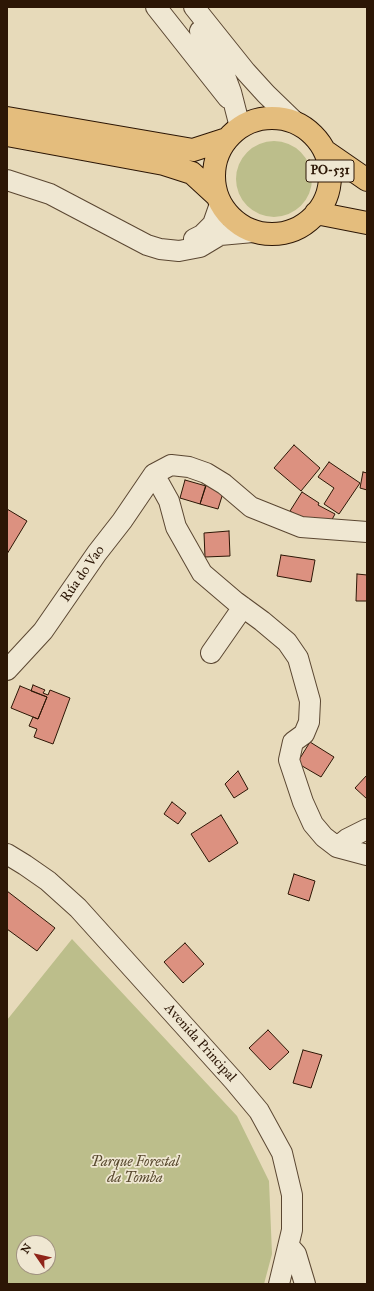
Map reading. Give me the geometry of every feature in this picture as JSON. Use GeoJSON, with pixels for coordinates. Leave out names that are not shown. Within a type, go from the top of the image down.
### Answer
{"type":"FeatureCollection","features":[{"type":"Feature","properties":{"kind":"main road","name":"PO-531"},"geometry":{"type":"LineString","coordinates":[[7,118],[194,150],[234,124],[258,119],[277,118],[296,123],[308,130],[325,151],[367,180]]}},
{"type":"Feature","properties":{"kind":"main road"},"geometry":{"type":"LineString","coordinates":[[219,200],[214,181],[214,166],[219,151],[234,124]]}},
{"type":"Feature","properties":{"kind":"main road","name":"PO-531"},"geometry":{"type":"LineString","coordinates":[[7,135],[164,164],[192,173],[219,200],[229,216],[240,226],[254,232],[271,234],[288,232],[304,225],[316,213],[325,199],[330,183],[330,166],[325,151]]}},
{"type":"Feature","properties":{"kind":"main road"},"geometry":{"type":"LineString","coordinates":[[316,213],[367,223]]}},
{"type":"Feature","properties":{"kind":"street"},"geometry":{"type":"LineString","coordinates":[[156,7],[234,124]]}},
{"type":"Feature","properties":{"kind":"street"},"geometry":{"type":"LineString","coordinates":[[186,7],[222,68],[234,124]]}},
{"type":"Feature","properties":{"kind":"street"},"geometry":{"type":"LineString","coordinates":[[194,7],[246,72],[296,123]]}},
{"type":"Feature","properties":{"kind":"street"},"geometry":{"type":"LineString","coordinates":[[7,180],[50,194],[147,245],[168,250],[180,251],[200,247],[220,235],[254,232]]}},
{"type":"Feature","properties":{"kind":"street"},"geometry":{"type":"LineString","coordinates":[[168,250],[187,243],[202,235],[213,224],[219,200]]}},
{"type":"Feature","properties":{"kind":"street"},"geometry":{"type":"LineString","coordinates":[[367,532],[301,527],[251,507],[224,484],[206,473],[189,467],[171,465],[154,474],[170,500],[176,527],[202,573],[287,642],[298,658],[310,701],[309,722],[304,734],[293,742],[289,760],[303,802],[313,824],[324,837],[337,847],[367,855]]}},
{"type":"Feature","properties":{"kind":"street","name":"Rúa do Vao"},"geometry":{"type":"LineString","coordinates":[[7,670],[43,631],[154,474]]}},
{"type":"Feature","properties":{"kind":"street"},"geometry":{"type":"LineString","coordinates":[[211,653],[243,607]]}},
{"type":"Feature","properties":{"kind":"street"},"geometry":{"type":"LineString","coordinates":[[337,847],[347,839],[367,829]]}},
{"type":"Feature","properties":{"kind":"street","name":"Avenida Principal"},"geometry":{"type":"LineString","coordinates":[[7,854],[48,881],[78,908],[234,1080],[259,1111],[282,1153],[292,1195],[292,1230],[279,1284]]}},
{"type":"Feature","properties":{"kind":"street"},"geometry":{"type":"LineString","coordinates":[[289,1246],[296,1254],[304,1284]]}},
{"type":"Feature","properties":{"kind":"green space"},"geometry":{"type":"Polygon","coordinates":[[[267,141],[281,141],[295,147],[306,158],[312,172],[312,186],[309,194],[301,206],[295,211],[281,217],[267,217],[253,211],[242,200],[236,186],[236,172],[242,158],[253,147],[267,141]]]}},
{"type":"Feature","properties":{"kind":"green space","name":"Parque Forestal da Tomba"},"geometry":{"type":"Polygon","coordinates":[[[72,939],[237,1116],[269,1181],[272,1254],[264,1284],[7,1284],[7,1020],[72,939]]]}},
{"type":"Feature","properties":{"kind":"building"},"geometry":{"type":"Polygon","coordinates":[[[294,445],[320,468],[301,491],[274,468],[294,445]]]}},
{"type":"Feature","properties":{"kind":"building"},"geometry":{"type":"Polygon","coordinates":[[[329,462],[360,483],[339,514],[324,504],[334,488],[318,477],[329,462]]]}},
{"type":"Feature","properties":{"kind":"building"},"geometry":{"type":"Polygon","coordinates":[[[363,472],[367,473],[367,490],[360,488],[363,472]]]}},
{"type":"Feature","properties":{"kind":"building"},"geometry":{"type":"Polygon","coordinates":[[[185,480],[206,486],[200,504],[180,498],[185,480]]]}},
{"type":"Feature","properties":{"kind":"building"},"geometry":{"type":"Polygon","coordinates":[[[207,481],[223,493],[218,509],[200,504],[207,481]]]}},
{"type":"Feature","properties":{"kind":"building"},"geometry":{"type":"Polygon","coordinates":[[[302,492],[319,503],[318,505],[335,514],[328,527],[308,522],[290,511],[302,492]]]}},
{"type":"Feature","properties":{"kind":"building"},"geometry":{"type":"Polygon","coordinates":[[[7,509],[27,521],[7,554],[7,509]]]}},
{"type":"Feature","properties":{"kind":"building"},"geometry":{"type":"Polygon","coordinates":[[[229,531],[230,556],[205,557],[204,533],[229,531]]]}},
{"type":"Feature","properties":{"kind":"building"},"geometry":{"type":"Polygon","coordinates":[[[281,555],[315,560],[311,582],[277,576],[281,555]]]}},
{"type":"Feature","properties":{"kind":"building"},"geometry":{"type":"Polygon","coordinates":[[[357,574],[367,575],[367,601],[356,601],[357,574]]]}},
{"type":"Feature","properties":{"kind":"building"},"geometry":{"type":"Polygon","coordinates":[[[33,685],[45,690],[43,693],[48,695],[50,690],[70,698],[53,744],[34,737],[37,729],[29,726],[33,717],[38,719],[47,697],[31,691],[33,685]]]}},
{"type":"Feature","properties":{"kind":"building"},"geometry":{"type":"Polygon","coordinates":[[[20,686],[47,697],[38,719],[11,708],[20,686]]]}},
{"type":"Feature","properties":{"kind":"building"},"geometry":{"type":"Polygon","coordinates":[[[310,742],[334,757],[321,777],[297,763],[310,742]]]}},
{"type":"Feature","properties":{"kind":"building"},"geometry":{"type":"Polygon","coordinates":[[[238,771],[248,789],[234,798],[225,784],[238,771]]]}},
{"type":"Feature","properties":{"kind":"building"},"geometry":{"type":"Polygon","coordinates":[[[367,775],[367,799],[355,788],[367,775]]]}},
{"type":"Feature","properties":{"kind":"building"},"geometry":{"type":"Polygon","coordinates":[[[172,802],[186,813],[178,824],[164,814],[172,802]]]}},
{"type":"Feature","properties":{"kind":"building"},"geometry":{"type":"Polygon","coordinates":[[[221,815],[238,843],[209,862],[191,834],[221,815]]]}},
{"type":"Feature","properties":{"kind":"building"},"geometry":{"type":"Polygon","coordinates":[[[294,874],[315,881],[309,901],[288,894],[294,874]]]}},
{"type":"Feature","properties":{"kind":"building"},"geometry":{"type":"Polygon","coordinates":[[[7,891],[55,928],[37,951],[7,929],[7,891]]]}},
{"type":"Feature","properties":{"kind":"building"},"geometry":{"type":"Polygon","coordinates":[[[185,943],[204,964],[183,983],[164,962],[185,943]]]}},
{"type":"Feature","properties":{"kind":"building"},"geometry":{"type":"Polygon","coordinates":[[[268,1030],[289,1052],[270,1070],[249,1048],[268,1030]]]}},
{"type":"Feature","properties":{"kind":"building"},"geometry":{"type":"Polygon","coordinates":[[[303,1050],[322,1055],[311,1088],[293,1083],[303,1050]]]}}]}
